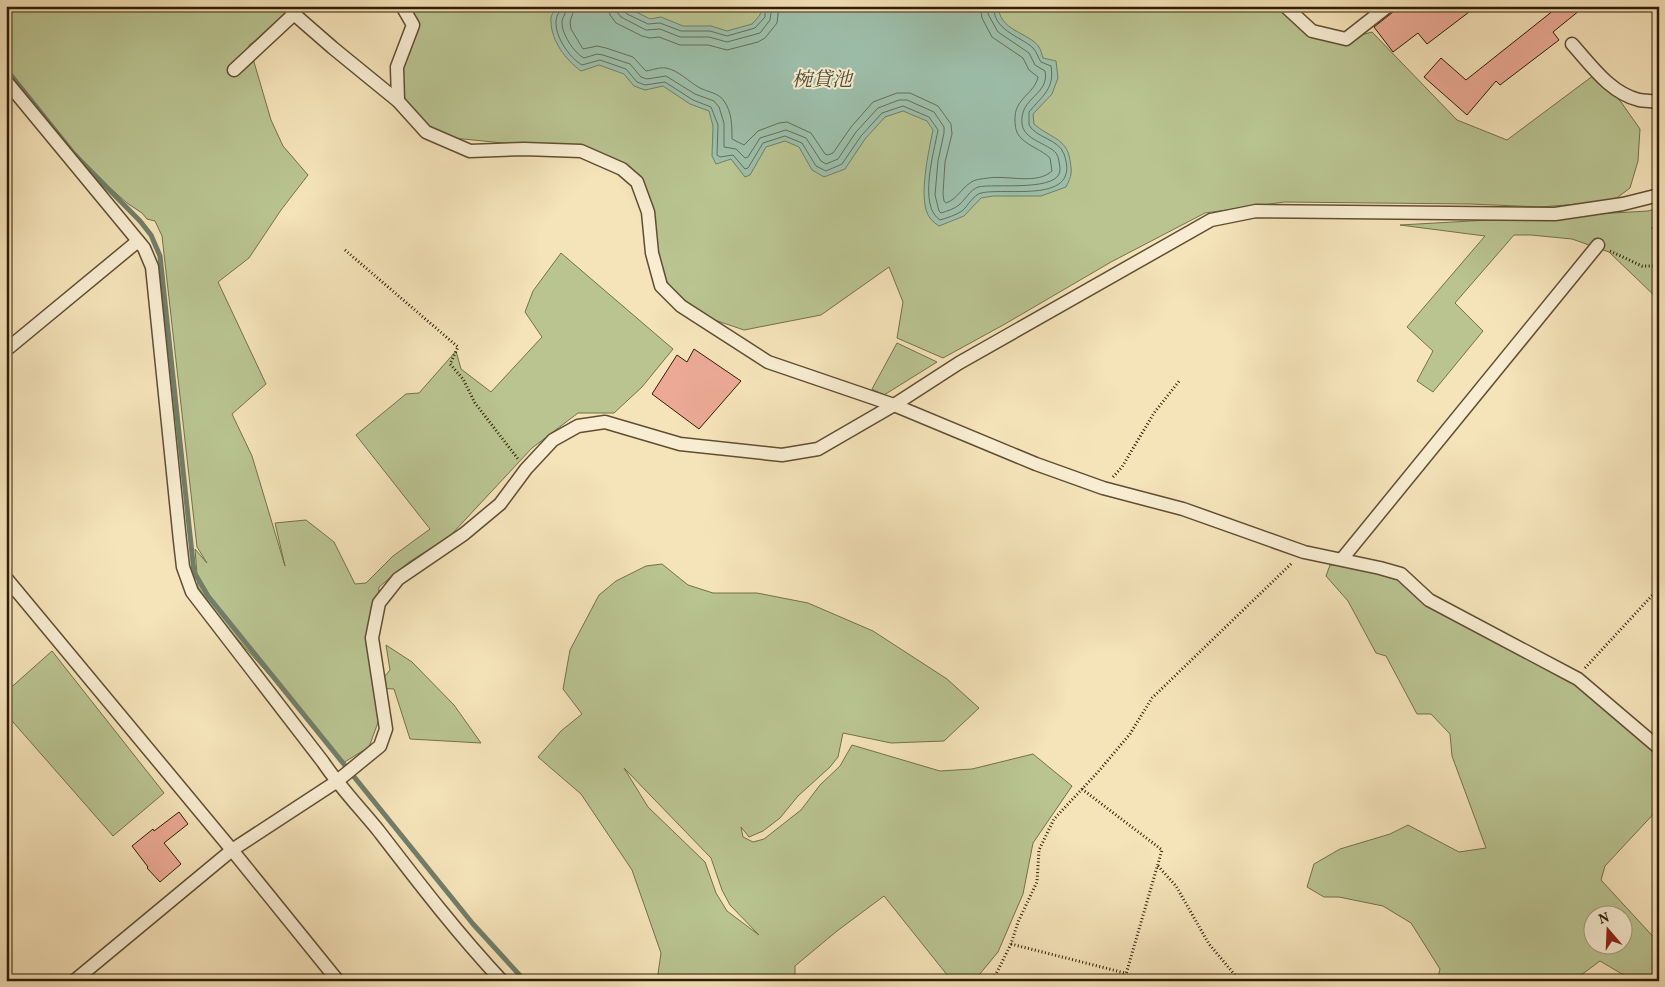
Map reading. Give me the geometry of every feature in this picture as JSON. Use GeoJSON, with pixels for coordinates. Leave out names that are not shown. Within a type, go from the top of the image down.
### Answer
{"type":"FeatureCollection","features":[{"type":"Feature","properties":{"kind":"street"},"geometry":{"type":"LineString","coordinates":[[398,101],[397,67],[413,25],[402,6]]}},
{"type":"Feature","properties":{"kind":"street"},"geometry":{"type":"LineString","coordinates":[[1285,6],[1312,31],[1346,39],[1388,6]]}},
{"type":"Feature","properties":{"kind":"street"},"geometry":{"type":"LineString","coordinates":[[234,70],[291,10],[398,101],[426,132],[470,151],[524,149],[581,151],[622,169],[637,182],[648,212],[652,253],[661,286],[680,306],[768,362],[894,405],[1036,464],[1103,488],[1183,509],[1304,552],[1342,559],[1401,574],[1429,600],[1578,679],[1659,748]]}},
{"type":"Feature","properties":{"kind":"street"},"geometry":{"type":"LineString","coordinates":[[1572,44],[1601,76],[1619,91],[1638,100],[1659,102]]}},
{"type":"Feature","properties":{"kind":"street"},"geometry":{"type":"LineString","coordinates":[[6,81],[144,248],[152,267],[183,567],[192,592],[317,754],[336,782],[359,806],[451,924],[502,981]]}},
{"type":"Feature","properties":{"kind":"street"},"geometry":{"type":"LineString","coordinates":[[74,981],[232,850],[336,782],[380,746],[386,729],[372,638],[379,603],[398,579],[464,534],[500,504],[526,469],[553,440],[578,426],[606,422],[680,444],[782,455],[818,448],[894,405],[959,364],[1211,220],[1256,210],[1555,214],[1623,204],[1659,195]]}},
{"type":"Feature","properties":{"kind":"street"},"geometry":{"type":"LineString","coordinates":[[6,350],[138,241]]}},
{"type":"Feature","properties":{"kind":"street"},"geometry":{"type":"LineString","coordinates":[[1342,559],[1598,245]]}},
{"type":"Feature","properties":{"kind":"street"},"geometry":{"type":"LineString","coordinates":[[6,578],[338,981]]}},
{"type":"Feature","properties":{"kind":"path"},"geometry":{"type":"LineString","coordinates":[[1598,245],[1642,266],[1659,266]]}},
{"type":"Feature","properties":{"kind":"path"},"geometry":{"type":"LineString","coordinates":[[345,250],[458,347],[450,364],[463,380],[475,403],[526,469]]}},
{"type":"Feature","properties":{"kind":"path"},"geometry":{"type":"LineString","coordinates":[[1103,488],[1122,467],[1154,413],[1180,380]]}},
{"type":"Feature","properties":{"kind":"path"},"geometry":{"type":"LineString","coordinates":[[990,981],[996,974],[1011,944],[1018,922],[1037,882],[1039,850],[1054,818],[1130,734],[1152,698],[1304,552]]}},
{"type":"Feature","properties":{"kind":"path"},"geometry":{"type":"LineString","coordinates":[[1581,672],[1659,588]]}},
{"type":"Feature","properties":{"kind":"path"},"geometry":{"type":"LineString","coordinates":[[1082,789],[1162,850],[1124,981]]}},
{"type":"Feature","properties":{"kind":"path"},"geometry":{"type":"LineString","coordinates":[[1157,865],[1176,886],[1209,944],[1240,981]]}},
{"type":"Feature","properties":{"kind":"path"},"geometry":{"type":"LineString","coordinates":[[1011,944],[1126,973]]}},
{"type":"Feature","properties":{"kind":"path"},"geometry":{"type":"LineString","coordinates":[[995,981],[996,974]]}},
{"type":"Feature","properties":{"kind":"shaded area"},"geometry":{"type":"Polygon","coordinates":[[[6,6],[288,6],[294,14],[249,45],[271,120],[283,146],[308,175],[281,210],[249,258],[218,282],[266,384],[232,414],[252,456],[285,566],[275,523],[306,520],[334,542],[355,584],[366,583],[393,556],[430,529],[356,435],[406,394],[419,393],[456,351],[461,369],[491,392],[542,337],[525,312],[533,291],[561,253],[673,349],[642,387],[614,413],[578,413],[532,448],[450,536],[409,562],[379,587],[377,613],[380,682],[390,670],[386,645],[412,662],[454,705],[481,743],[410,739],[394,689],[374,688],[380,717],[369,747],[343,763],[302,712],[225,625],[198,587],[195,549],[207,563],[197,547],[162,236],[155,221],[147,219],[91,171],[6,72],[6,6]]]}},
{"type":"Feature","properties":{"kind":"shaded area"},"geometry":{"type":"Polygon","coordinates":[[[409,6],[1275,6],[1310,35],[1346,39],[1372,32],[1457,120],[1507,140],[1594,75],[1621,102],[1640,129],[1638,161],[1630,188],[1614,200],[1591,203],[1541,207],[1471,204],[1284,202],[1205,213],[1111,262],[943,358],[897,338],[903,302],[889,267],[821,315],[744,330],[688,311],[663,276],[637,182],[581,151],[434,136],[398,101],[397,67],[409,35],[409,6]]]}},
{"type":"Feature","properties":{"kind":"shaded area"},"geometry":{"type":"Polygon","coordinates":[[[1659,208],[1659,227],[1651,228],[1659,228],[1659,300],[1609,252],[1572,239],[1514,235],[1455,303],[1483,331],[1433,392],[1417,381],[1433,351],[1407,327],[1485,236],[1400,225],[1648,211],[1659,208]]]}},
{"type":"Feature","properties":{"kind":"shaded area"},"geometry":{"type":"Polygon","coordinates":[[[897,343],[937,362],[884,395],[872,389],[897,343]]]}},
{"type":"Feature","properties":{"kind":"shaded area"},"geometry":{"type":"Polygon","coordinates":[[[662,564],[688,585],[713,593],[757,593],[808,603],[873,631],[947,679],[979,708],[944,741],[891,743],[843,733],[838,757],[830,767],[798,796],[780,818],[763,831],[749,837],[741,827],[743,837],[753,842],[764,839],[801,810],[820,785],[840,766],[852,745],[940,771],[972,769],[1033,754],[1072,786],[1033,843],[1023,894],[998,952],[974,981],[952,981],[884,896],[837,931],[795,966],[795,981],[754,981],[753,978],[711,977],[699,981],[657,981],[661,953],[632,870],[581,794],[538,757],[561,731],[582,714],[563,689],[570,650],[599,595],[616,581],[646,566],[662,564]],[[624,768],[648,807],[705,862],[716,893],[727,911],[759,935],[730,905],[722,890],[711,858],[624,768]]]}},
{"type":"Feature","properties":{"kind":"shaded area"},"geometry":{"type":"Polygon","coordinates":[[[1330,565],[1380,568],[1429,600],[1590,693],[1659,755],[1659,808],[1605,866],[1601,880],[1623,904],[1582,904],[1582,954],[1632,954],[1632,914],[1659,943],[1659,981],[1634,981],[1600,961],[1577,978],[1576,981],[1550,981],[1549,975],[1546,981],[1437,981],[1440,969],[1411,923],[1383,906],[1339,897],[1324,897],[1307,887],[1314,864],[1340,849],[1390,834],[1408,825],[1459,852],[1486,848],[1452,756],[1450,734],[1431,714],[1417,714],[1386,656],[1376,653],[1348,601],[1326,576],[1330,565]]]}},
{"type":"Feature","properties":{"kind":"shaded area"},"geometry":{"type":"Polygon","coordinates":[[[52,651],[164,793],[113,836],[6,714],[6,692],[52,651]]]}},
{"type":"Feature","properties":{"kind":"water","name":"椀貸池"},"geometry":{"type":"Polygon","coordinates":[[[557,6],[625,6],[650,19],[661,17],[683,26],[711,26],[727,31],[752,24],[760,15],[761,6],[999,6],[1003,21],[1008,26],[1035,42],[1040,48],[1043,58],[1056,61],[1058,78],[1052,94],[1033,114],[1034,124],[1061,142],[1065,147],[1070,160],[1070,177],[1066,187],[1041,196],[993,196],[981,198],[964,216],[939,226],[930,218],[924,200],[925,175],[933,130],[927,121],[903,111],[885,117],[865,139],[845,169],[824,177],[812,170],[799,147],[785,141],[766,147],[750,175],[745,177],[731,159],[716,164],[712,156],[713,126],[709,111],[690,104],[663,86],[645,90],[634,86],[624,74],[599,65],[581,71],[575,67],[560,49],[554,36],[551,19],[557,6]]]}},
{"type":"Feature","properties":{"kind":"building"},"geometry":{"type":"Polygon","coordinates":[[[1397,6],[1477,6],[1427,44],[1418,33],[1393,52],[1374,27],[1393,12],[1397,6]]]}},
{"type":"Feature","properties":{"kind":"building"},"geometry":{"type":"Polygon","coordinates":[[[1559,6],[1585,6],[1553,32],[1559,40],[1500,85],[1496,81],[1467,115],[1424,77],[1441,58],[1466,80],[1559,6]]]}},
{"type":"Feature","properties":{"kind":"building"},"geometry":{"type":"Polygon","coordinates":[[[694,349],[741,381],[699,429],[652,394],[677,355],[687,362],[694,349]]]}},
{"type":"Feature","properties":{"kind":"building"},"geometry":{"type":"Polygon","coordinates":[[[179,812],[188,824],[164,843],[181,864],[160,882],[147,868],[132,846],[179,812]]]}},
{"type":"Feature","properties":{"kind":"waterway"},"geometry":{"type":"LineString","coordinates":[[6,69],[74,154],[140,221],[151,235],[160,256],[194,572],[208,596],[473,924],[525,981]]}}]}
